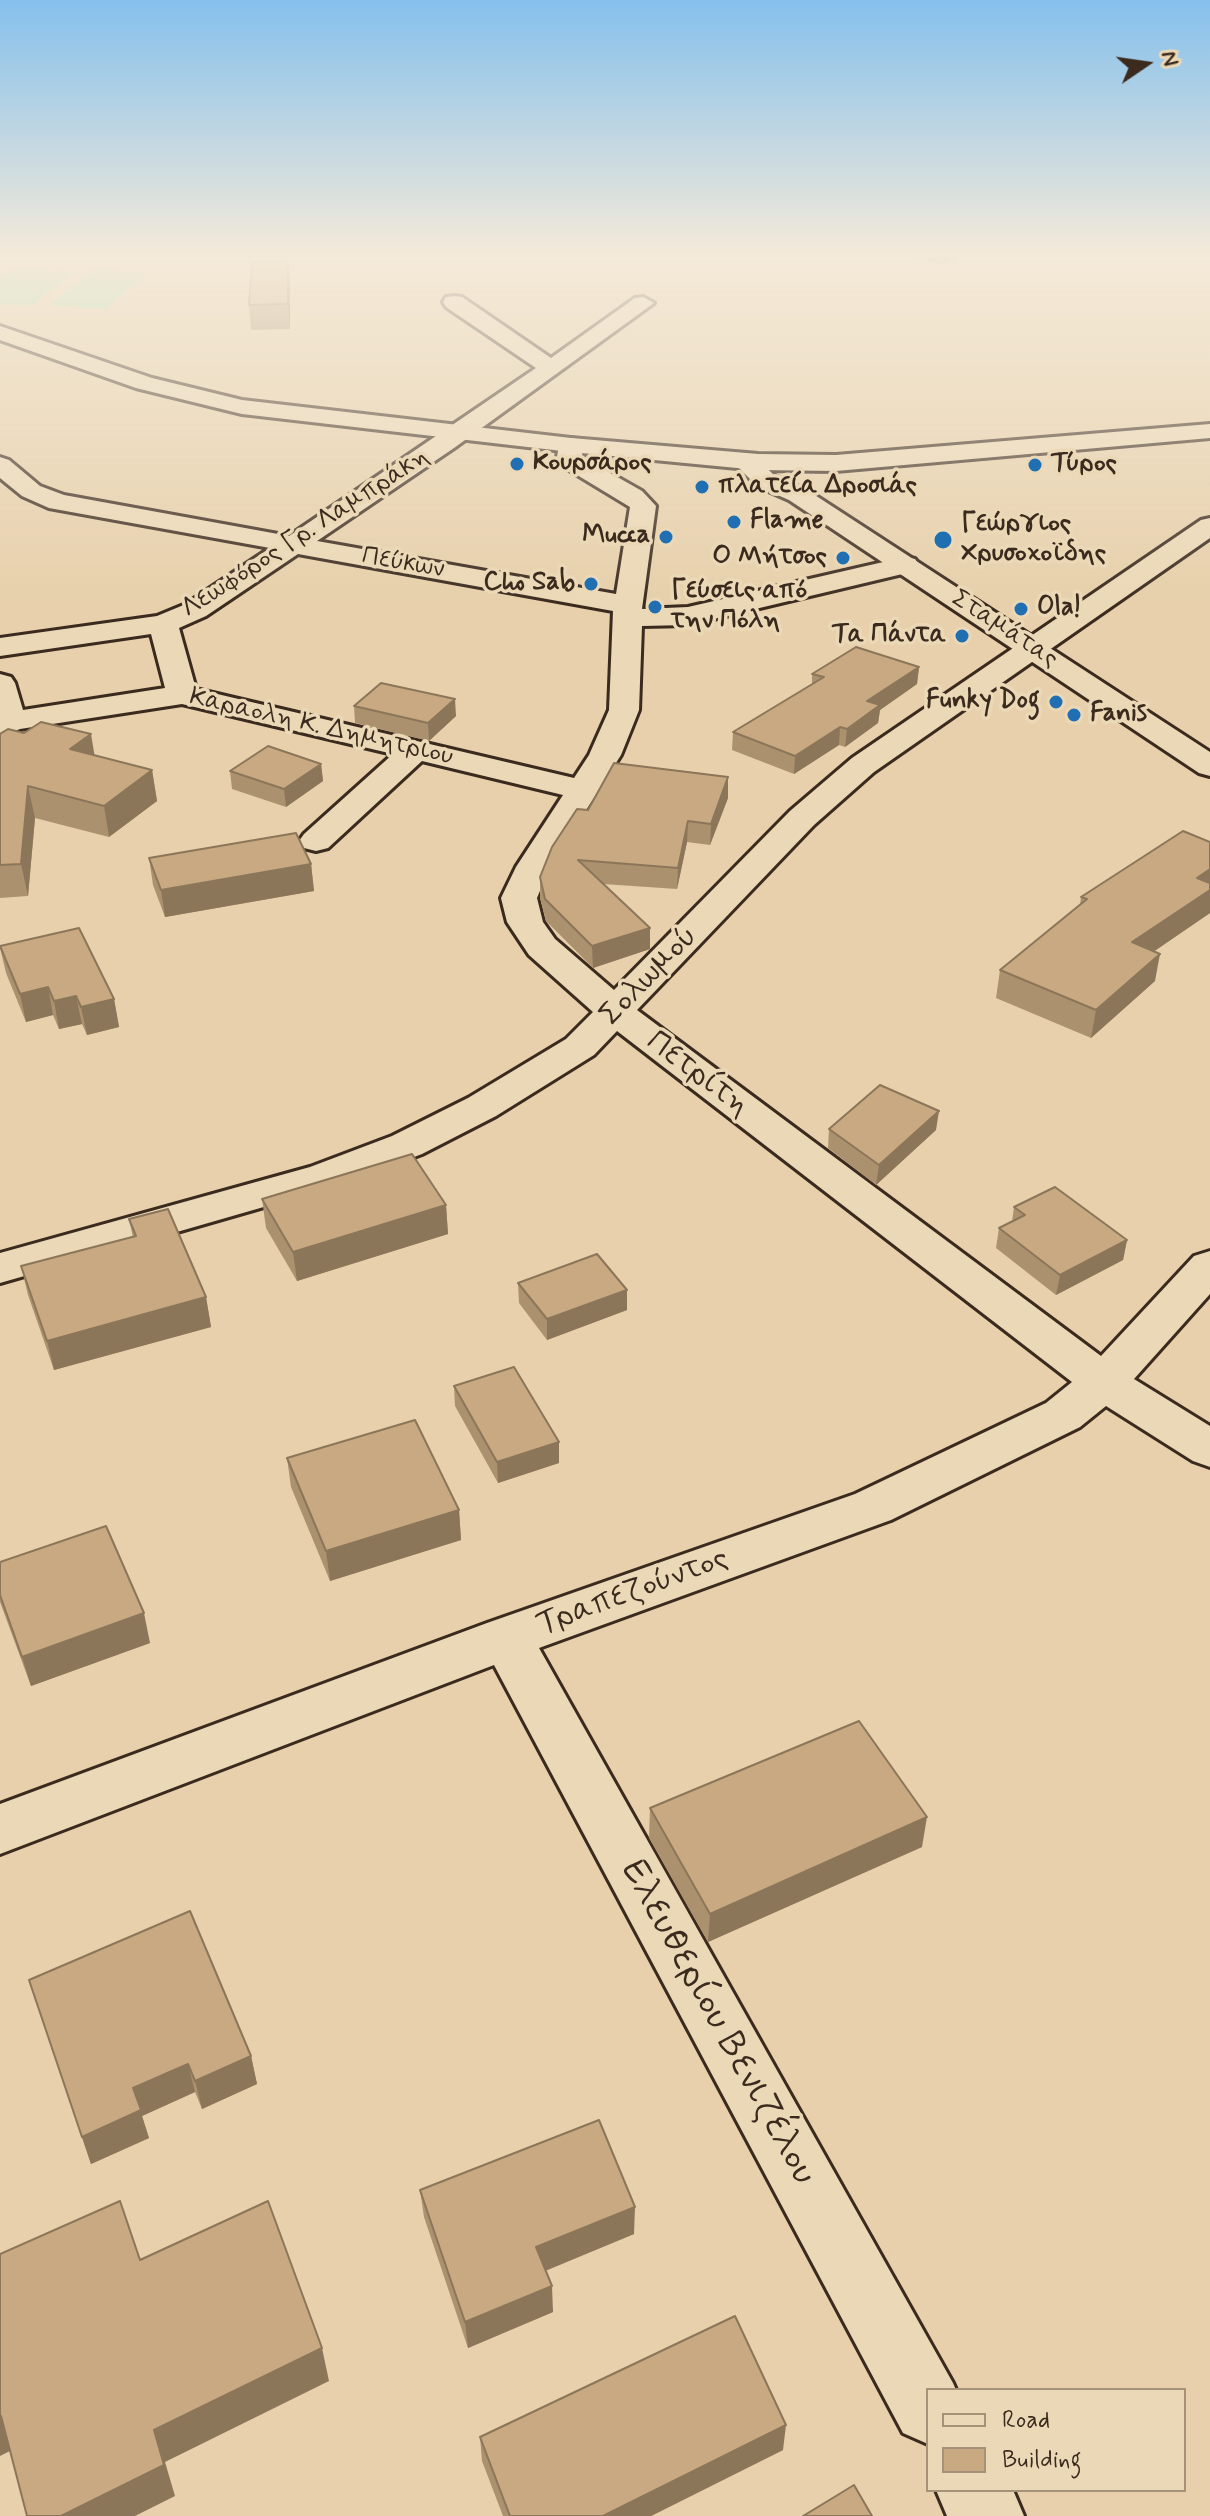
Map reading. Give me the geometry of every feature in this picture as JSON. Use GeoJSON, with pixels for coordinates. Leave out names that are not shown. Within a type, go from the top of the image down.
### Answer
{"type":"FeatureCollection","features":[{"type":"Feature","properties":{"kind":"street"},"geometry":{"type":"LineString","coordinates":[[111,371],[197,398],[327,419],[757,462],[836,463],[1202,430]]}},
{"type":"Feature","properties":{"kind":"street","name":"Λεωφόρος Γρ. Λαμπράκη"},"geometry":{"type":"LineString","coordinates":[[0,647],[163,624],[196,610],[546,371]]}},
{"type":"Feature","properties":{"kind":"street","name":"Πετρίτη"},"geometry":{"type":"LineString","coordinates":[[571,445],[569,457],[573,462],[633,496],[643,506],[627,612],[624,710],[605,755],[533,867],[519,898],[525,922],[542,947],[617,1013],[1019,1321],[1104,1382],[1210,1449]]}},
{"type":"Feature","properties":{"kind":"street","name":"Σταμάτας"},"geometry":{"type":"LineString","coordinates":[[757,462],[766,481],[798,495],[1210,766]]}},
{"type":"Feature","properties":{"kind":"street","name":"Πεύκων"},"geometry":{"type":"LineString","coordinates":[[0,465],[31,491],[58,502],[113,515],[295,544],[627,612],[688,616],[905,565]]}},
{"type":"Feature","properties":{"kind":"street"},"geometry":{"type":"LineString","coordinates":[[0,497],[31,491]]}},
{"type":"Feature","properties":{"kind":"street","name":"Σολωμού"},"geometry":{"type":"LineString","coordinates":[[0,1268],[325,1176],[407,1145],[482,1107],[580,1047],[617,1013],[802,818],[853,773],[1210,526]]}},
{"type":"Feature","properties":{"kind":"street"},"geometry":{"type":"LineString","coordinates":[[163,624],[182,695]]}},
{"type":"Feature","properties":{"kind":"street"},"geometry":{"type":"LineString","coordinates":[[0,683],[6,724]]}},
{"type":"Feature","properties":{"kind":"street","name":"Καραολη Κ. Δημητριου"},"geometry":{"type":"LineString","coordinates":[[6,724],[182,695],[581,789]]}},
{"type":"Feature","properties":{"kind":"street"},"geometry":{"type":"LineString","coordinates":[[316,841],[416,750]]}},
{"type":"Feature","properties":{"kind":"street","name":"Τραπεζούντος"},"geometry":{"type":"LineString","coordinates":[[0,1829],[506,1638],[873,1507],[996,1450],[1063,1415],[1104,1382],[1210,1266]]}},
{"type":"Feature","properties":{"kind":"street","name":"Ελευθερίου Βενιζέλου"},"geometry":{"type":"LineString","coordinates":[[506,1638],[926,2404]]}},
{"type":"Feature","properties":{"kind":"street"},"geometry":{"type":"LineString","coordinates":[[974,2492],[987,2516]]}},
{"type":"Feature","properties":{"kind":"building"},"geometry":{"type":"Polygon","coordinates":[[[856,647],[919,667],[867,701],[880,705],[847,729],[840,727],[795,756],[733,732],[824,677],[812,674],[856,647]]]}},
{"type":"Feature","properties":{"kind":"building"},"geometry":{"type":"Polygon","coordinates":[[[381,683],[455,699],[428,723],[354,706],[381,683]]]}},
{"type":"Feature","properties":{"kind":"building"},"geometry":{"type":"Polygon","coordinates":[[[41,722],[91,734],[70,749],[152,770],[104,806],[28,786],[21,864],[0,865],[0,734],[8,729],[24,733],[41,722]]]}},
{"type":"Feature","properties":{"kind":"building"},"geometry":{"type":"Polygon","coordinates":[[[268,746],[321,764],[284,789],[230,771],[268,746]]]}},
{"type":"Feature","properties":{"kind":"building"},"geometry":{"type":"Polygon","coordinates":[[[614,763],[728,777],[711,824],[688,821],[678,868],[578,860],[650,928],[592,946],[545,899],[540,877],[552,847],[577,809],[588,810],[614,763]]]}},
{"type":"Feature","properties":{"kind":"building"},"geometry":{"type":"Polygon","coordinates":[[[1183,831],[1210,842],[1210,869],[1197,878],[1210,883],[1210,890],[1132,942],[1160,954],[1096,1010],[1000,970],[1087,899],[1081,897],[1183,831]]]}},
{"type":"Feature","properties":{"kind":"building"},"geometry":{"type":"Polygon","coordinates":[[[296,833],[311,864],[161,890],[149,858],[296,833]]]}},
{"type":"Feature","properties":{"kind":"building"},"geometry":{"type":"Polygon","coordinates":[[[79,928],[114,999],[81,1007],[76,996],[54,1001],[48,987],[20,994],[0,946],[79,928]]]}},
{"type":"Feature","properties":{"kind":"building"},"geometry":{"type":"Polygon","coordinates":[[[880,1085],[939,1111],[879,1165],[829,1129],[880,1085]]]}},
{"type":"Feature","properties":{"kind":"building"},"geometry":{"type":"Polygon","coordinates":[[[412,1154],[446,1205],[293,1252],[262,1199],[412,1154]]]}},
{"type":"Feature","properties":{"kind":"building"},"geometry":{"type":"Polygon","coordinates":[[[1055,1187],[1127,1240],[1060,1275],[999,1228],[1025,1215],[1014,1207],[1055,1187]]]}},
{"type":"Feature","properties":{"kind":"building"},"geometry":{"type":"Polygon","coordinates":[[[168,1209],[206,1297],[47,1341],[21,1266],[136,1236],[129,1219],[168,1209]]]}},
{"type":"Feature","properties":{"kind":"building"},"geometry":{"type":"Polygon","coordinates":[[[597,1254],[627,1290],[547,1319],[518,1283],[597,1254]]]}},
{"type":"Feature","properties":{"kind":"building"},"geometry":{"type":"Polygon","coordinates":[[[514,1367],[559,1442],[497,1462],[454,1386],[514,1367]]]}},
{"type":"Feature","properties":{"kind":"building"},"geometry":{"type":"Polygon","coordinates":[[[415,1420],[459,1510],[326,1551],[287,1458],[415,1420]]]}},
{"type":"Feature","properties":{"kind":"building"},"geometry":{"type":"Polygon","coordinates":[[[106,1526],[144,1613],[22,1657],[0,1595],[0,1562],[106,1526]]]}},
{"type":"Feature","properties":{"kind":"building"},"geometry":{"type":"Polygon","coordinates":[[[859,1721],[927,1817],[710,1914],[650,1808],[859,1721]]]}},
{"type":"Feature","properties":{"kind":"building"},"geometry":{"type":"Polygon","coordinates":[[[190,1911],[251,2056],[195,2081],[188,2064],[133,2088],[141,2110],[82,2137],[29,1980],[190,1911]]]}},
{"type":"Feature","properties":{"kind":"building"},"geometry":{"type":"Polygon","coordinates":[[[599,2120],[635,2207],[536,2247],[552,2286],[465,2322],[420,2190],[599,2120]]]}},
{"type":"Feature","properties":{"kind":"building"},"geometry":{"type":"Polygon","coordinates":[[[120,2201],[140,2260],[268,2201],[322,2348],[154,2430],[164,2465],[61,2516],[27,2516],[0,2417],[0,2254],[120,2201]]]}},
{"type":"Feature","properties":{"kind":"building"},"geometry":{"type":"Polygon","coordinates":[[[735,2316],[786,2425],[603,2516],[510,2516],[480,2437],[735,2316]]]}},
{"type":"Feature","properties":{"kind":"building"},"geometry":{"type":"Polygon","coordinates":[[[854,2485],[872,2516],[803,2516],[854,2485]]]}},
{"type":"Feature","properties":{"kind":"place","name":"Κουρσάρος"},"geometry":{"type":"Point","coordinates":[517,464]}},
{"type":"Feature","properties":{"kind":"place","name":"Τύρος"},"geometry":{"type":"Point","coordinates":[1035,465]}},
{"type":"Feature","properties":{"kind":"place","name":"πλατεία Δροσιάς"},"geometry":{"type":"Point","coordinates":[702,487]}},
{"type":"Feature","properties":{"kind":"place","name":"Flame"},"geometry":{"type":"Point","coordinates":[734,522]}},
{"type":"Feature","properties":{"kind":"place","name":"Mucca"},"geometry":{"type":"Point","coordinates":[666,537]}},
{"type":"Feature","properties":{"kind":"place","name":"Γεώργιος Χρυσοχοϊδης"},"geometry":{"type":"Point","coordinates":[943,540]}},
{"type":"Feature","properties":{"kind":"place","name":"Ο Μήτσος"},"geometry":{"type":"Point","coordinates":[843,558]}},
{"type":"Feature","properties":{"kind":"place","name":"Cho Sab"},"geometry":{"type":"Point","coordinates":[591,584]}},
{"type":"Feature","properties":{"kind":"place","name":"Γεύσεις από την Πόλη"},"geometry":{"type":"Point","coordinates":[655,607]}},
{"type":"Feature","properties":{"kind":"place","name":"Ola!"},"geometry":{"type":"Point","coordinates":[1021,609]}},
{"type":"Feature","properties":{"kind":"place","name":"Τα Πάντα"},"geometry":{"type":"Point","coordinates":[962,636]}},
{"type":"Feature","properties":{"kind":"place","name":"Funky Dog"},"geometry":{"type":"Point","coordinates":[1056,702]}},
{"type":"Feature","properties":{"kind":"place","name":"Fanis"},"geometry":{"type":"Point","coordinates":[1074,715]}}]}
